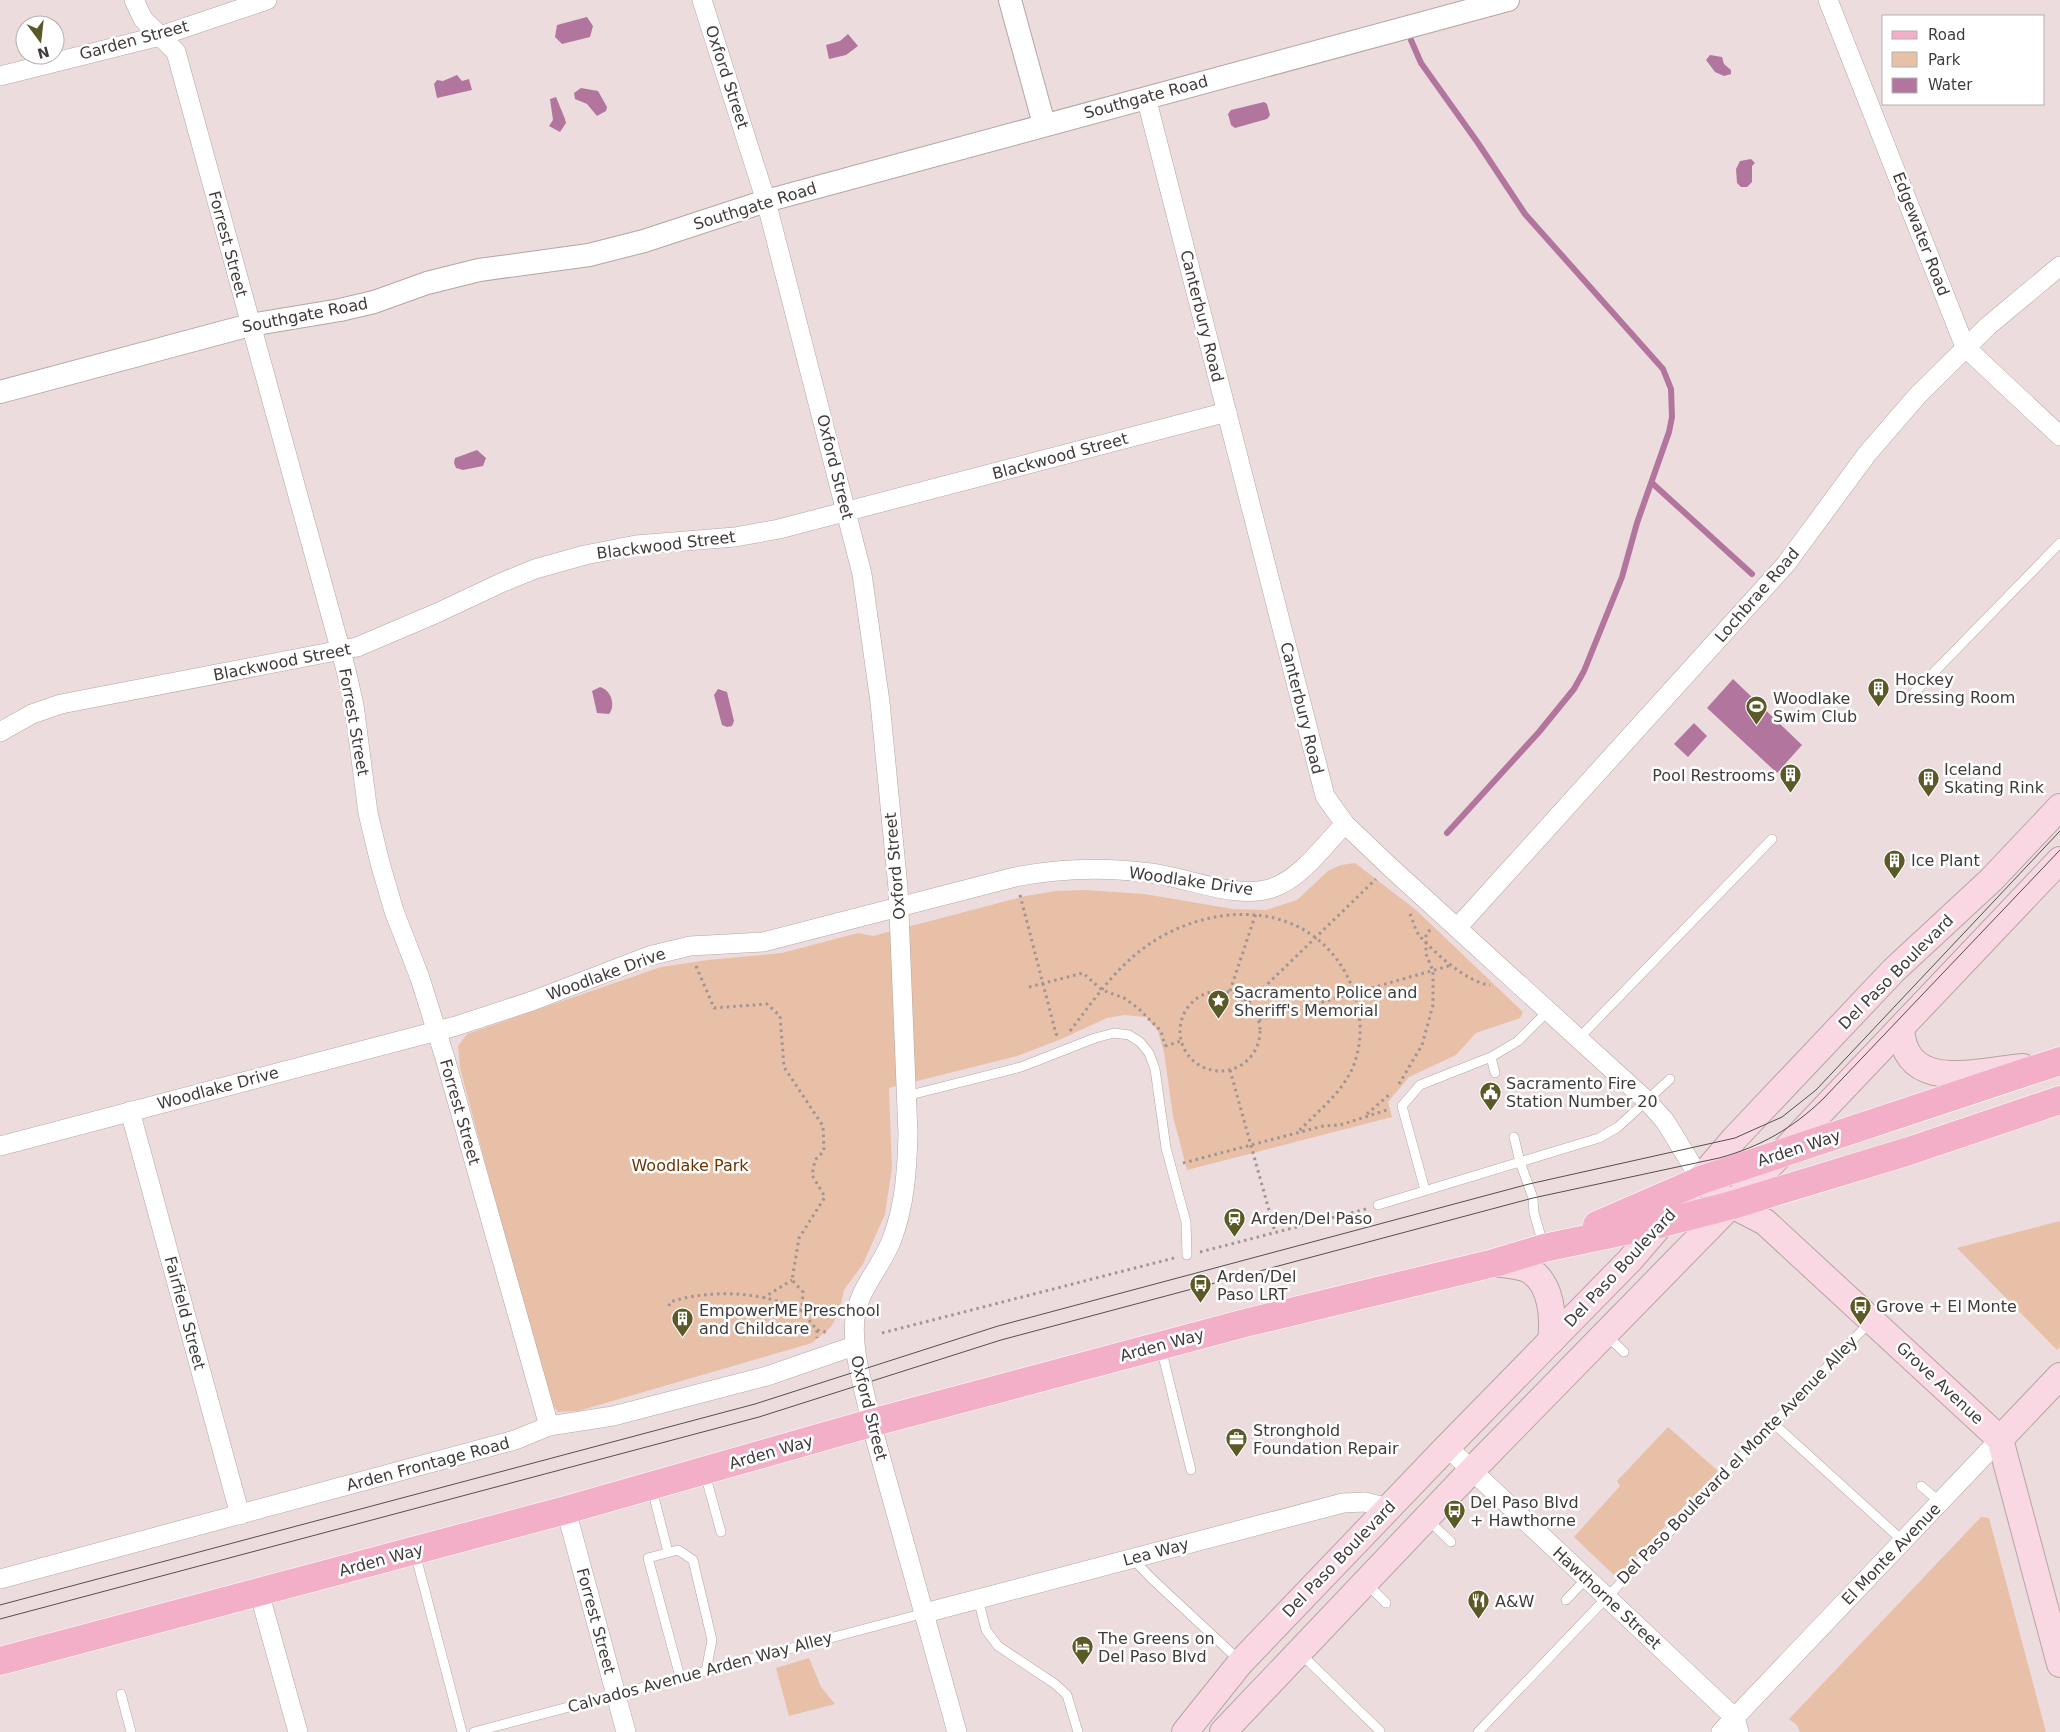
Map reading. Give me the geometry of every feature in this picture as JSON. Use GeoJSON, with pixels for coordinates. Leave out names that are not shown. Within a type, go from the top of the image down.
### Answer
{"type":"FeatureCollection","features":[{"type":"Feature","properties":{"kind":"main road","name":"Del Paso Boulevard"},"geometry":{"type":"LineString","coordinates":[[1186,1732],[1241,1662],[1663,1223],[1735,1138],[1894,970],[1991,880],[2060,807]]}},
{"type":"Feature","properties":{"kind":"main road","name":"Del Paso Boulevard"},"geometry":{"type":"LineString","coordinates":[[1223,1732],[1427,1519],[1472,1469],[1781,1154],[2060,860]]}},
{"type":"Feature","properties":{"kind":"main road"},"geometry":{"type":"LineString","coordinates":[[1901,1028],[1902,1042],[1909,1059],[1931,1072],[1952,1074],[2054,1063]]}},
{"type":"Feature","properties":{"kind":"main road","name":"Arden Way"},"geometry":{"type":"LineString","coordinates":[[1544,1248],[1700,1180],[2054,1063]]}},
{"type":"Feature","properties":{"kind":"main road","name":"Arden Way"},"geometry":{"type":"LineString","coordinates":[[0,1661],[566,1510],[871,1423],[1160,1345],[1544,1248],[1663,1223],[1909,1151],[2060,1100]]}},
{"type":"Feature","properties":{"kind":"main road","name":"Grove Avenue"},"geometry":{"type":"LineString","coordinates":[[1700,1180],[1732,1204],[1765,1222],[2000,1439]]}},
{"type":"Feature","properties":{"kind":"main road"},"geometry":{"type":"LineString","coordinates":[[1494,1262],[1527,1269],[1538,1276],[1547,1294],[1551,1311],[1551,1341]]}},
{"type":"Feature","properties":{"kind":"main road","name":"El Monte Avenue"},"geometry":{"type":"LineString","coordinates":[[2000,1439],[2060,1376]]}},
{"type":"Feature","properties":{"kind":"main road"},"geometry":{"type":"LineString","coordinates":[[2000,1439],[2060,1664]]}},
{"type":"Feature","properties":{"kind":"street","name":"Forrest Street"},"geometry":{"type":"LineString","coordinates":[[134,0],[143,19],[176,52],[354,706],[368,813],[378,854],[394,911],[420,978],[436,1031],[549,1426]]}},
{"type":"Feature","properties":{"kind":"street","name":"Garden Street"},"geometry":{"type":"LineString","coordinates":[[0,76],[160,36],[267,0]]}},
{"type":"Feature","properties":{"kind":"street","name":"Oxford Street"},"geometry":{"type":"LineString","coordinates":[[702,0],[766,201],[847,512],[862,574],[873,638],[900,908],[908,1134],[904,1195],[892,1241],[866,1284],[856,1316],[854,1346],[864,1383],[871,1423],[957,1732]]}},
{"type":"Feature","properties":{"kind":"street"},"geometry":{"type":"LineString","coordinates":[[1010,0],[1044,124]]}},
{"type":"Feature","properties":{"kind":"street","name":"Southgate Road"},"geometry":{"type":"LineString","coordinates":[[0,392],[250,325],[374,302],[427,283],[480,270],[589,255],[644,241],[766,201],[1044,124],[1508,0]]}},
{"type":"Feature","properties":{"kind":"street","name":"Edgewater Road"},"geometry":{"type":"LineString","coordinates":[[1828,0],[1965,347],[2060,436]]}},
{"type":"Feature","properties":{"kind":"street","name":"Canterbury Road"},"geometry":{"type":"LineString","coordinates":[[1146,97],[1325,796],[1345,824],[1389,866],[1647,1101],[1665,1121],[1700,1180]]}},
{"type":"Feature","properties":{"kind":"street","name":"Lochbrae Road"},"geometry":{"type":"LineString","coordinates":[[1457,928],[1786,564],[1867,454],[1918,395],[1965,347],[2060,266]]}},
{"type":"Feature","properties":{"kind":"street","name":"Blackwood Street"},"geometry":{"type":"LineString","coordinates":[[0,732],[32,714],[61,704],[357,647],[437,614],[503,582],[535,569],[585,555],[636,545],[735,537],[779,529],[1227,412]]}},
{"type":"Feature","properties":{"kind":"street","name":"Woodlake Drive"},"geometry":{"type":"LineString","coordinates":[[0,1146],[436,1031],[532,1001],[649,956],[690,946],[763,942],[1048,870],[1152,873],[1236,890],[1256,892],[1275,887],[1291,878],[1345,824]]}},
{"type":"Feature","properties":{"kind":"street","name":"Fairfield Street"},"geometry":{"type":"LineString","coordinates":[[130,1111],[240,1515]]}},
{"type":"Feature","properties":{"kind":"street","name":"Arden Frontage Road"},"geometry":{"type":"LineString","coordinates":[[0,1579],[516,1440],[549,1426],[612,1416],[767,1376],[854,1346]]}},
{"type":"Feature","properties":{"kind":"street","name":"El Monte Avenue"},"geometry":{"type":"LineString","coordinates":[[1721,1732],[1737,1725],[1903,1542],[2000,1439]]}},
{"type":"Feature","properties":{"kind":"street","name":"Hawthorne Street"},"geometry":{"type":"LineString","coordinates":[[1447,1447],[1606,1597],[1737,1725]]}},
{"type":"Feature","properties":{"kind":"street","name":"Lea Way"},"geometry":{"type":"LineString","coordinates":[[925,1613],[1343,1503],[1370,1502],[1388,1508]]}},
{"type":"Feature","properties":{"kind":"street","name":"Forrest Street"},"geometry":{"type":"LineString","coordinates":[[566,1510],[626,1732]]}},
{"type":"Feature","properties":{"kind":"street"},"geometry":{"type":"LineString","coordinates":[[259,1592],[298,1732]]}},
{"type":"Feature","properties":{"kind":"lane"},"geometry":{"type":"LineString","coordinates":[[1906,701],[2060,543]]}},
{"type":"Feature","properties":{"kind":"lane"},"geometry":{"type":"LineString","coordinates":[[1579,1038],[1772,839]]}},
{"type":"Feature","properties":{"kind":"lane"},"geometry":{"type":"LineString","coordinates":[[1425,1190],[1402,1106],[1420,1085],[1491,1057],[1518,1041],[1549,1010]]}},
{"type":"Feature","properties":{"kind":"lane"},"geometry":{"type":"LineString","coordinates":[[906,1096],[1021,1067],[1095,1038],[1114,1033],[1129,1036],[1140,1042],[1149,1053],[1156,1069],[1166,1148],[1186,1222],[1187,1255]]}},
{"type":"Feature","properties":{"kind":"lane"},"geometry":{"type":"LineString","coordinates":[[1491,1057],[1496,1072]]}},
{"type":"Feature","properties":{"kind":"lane"},"geometry":{"type":"LineString","coordinates":[[1378,1205],[1599,1138],[1618,1127],[1670,1079]]}},
{"type":"Feature","properties":{"kind":"lane"},"geometry":{"type":"LineString","coordinates":[[1514,1137],[1520,1162],[1529,1184],[1534,1214],[1544,1248]]}},
{"type":"Feature","properties":{"kind":"lane","name":"Del Paso Boulevard el Monte Avenue Alley"},"geometry":{"type":"LineString","coordinates":[[1478,1732],[1872,1319]]}},
{"type":"Feature","properties":{"kind":"lane"},"geometry":{"type":"LineString","coordinates":[[1604,1333],[1624,1352]]}},
{"type":"Feature","properties":{"kind":"lane"},"geometry":{"type":"LineString","coordinates":[[1160,1345],[1191,1470]]}},
{"type":"Feature","properties":{"kind":"lane"},"geometry":{"type":"LineString","coordinates":[[1773,1423],[1903,1542]]}},
{"type":"Feature","properties":{"kind":"lane"},"geometry":{"type":"LineString","coordinates":[[704,1470],[721,1532]]}},
{"type":"Feature","properties":{"kind":"lane"},"geometry":{"type":"LineString","coordinates":[[651,1486],[668,1552]]}},
{"type":"Feature","properties":{"kind":"lane"},"geometry":{"type":"LineString","coordinates":[[1921,1486],[1940,1502]]}},
{"type":"Feature","properties":{"kind":"lane"},"geometry":{"type":"LineString","coordinates":[[1427,1519],[1451,1542]]}},
{"type":"Feature","properties":{"kind":"lane"},"geometry":{"type":"LineString","coordinates":[[680,1677],[648,1558],[668,1552],[678,1550],[693,1560],[712,1640],[706,1671]]}},
{"type":"Feature","properties":{"kind":"lane"},"geometry":{"type":"LineString","coordinates":[[414,1551],[462,1732]]}},
{"type":"Feature","properties":{"kind":"lane"},"geometry":{"type":"LineString","coordinates":[[1133,1558],[1151,1578],[1241,1662]]}},
{"type":"Feature","properties":{"kind":"lane"},"geometry":{"type":"LineString","coordinates":[[1566,1600],[1586,1579]]}},
{"type":"Feature","properties":{"kind":"lane"},"geometry":{"type":"LineString","coordinates":[[1366,1583],[1386,1603]]}},
{"type":"Feature","properties":{"kind":"lane"},"geometry":{"type":"LineString","coordinates":[[978,1599],[986,1630],[998,1646],[1055,1684],[1067,1695],[1078,1732]]}},
{"type":"Feature","properties":{"kind":"lane","name":"Calvados Avenue Arden Way Alley"},"geometry":{"type":"LineString","coordinates":[[474,1732],[706,1671],[754,1654],[925,1613]]}},
{"type":"Feature","properties":{"kind":"lane"},"geometry":{"type":"LineString","coordinates":[[1300,1653],[1380,1731]]}},
{"type":"Feature","properties":{"kind":"lane"},"geometry":{"type":"LineString","coordinates":[[122,1694],[131,1732]]}},
{"type":"Feature","properties":{"kind":"path"},"geometry":{"type":"LineString","coordinates":[[1249,1002],[1389,866]]}},
{"type":"Feature","properties":{"kind":"path"},"geometry":{"type":"LineString","coordinates":[[1015,877],[1056,1034],[1064,1039],[1067,1050]]}},
{"type":"Feature","properties":{"kind":"path"},"geometry":{"type":"LineString","coordinates":[[1230,991],[1256,914],[1256,892]]}},
{"type":"Feature","properties":{"kind":"path"},"geometry":{"type":"LineString","coordinates":[[1418,892],[1408,902],[1418,934],[1452,966],[1485,985],[1496,985],[1507,974]]}},
{"type":"Feature","properties":{"kind":"path"},"geometry":{"type":"LineString","coordinates":[[1064,1039],[1130,958],[1169,933],[1215,917],[1256,914],[1284,920],[1317,937],[1340,964],[1354,993],[1361,1027],[1354,1065],[1341,1086],[1297,1133]]}},
{"type":"Feature","properties":{"kind":"path"},"geometry":{"type":"LineString","coordinates":[[1398,1086],[1414,1061],[1426,1033],[1433,1005],[1433,971],[1426,954],[1426,934],[1443,915]]}},
{"type":"Feature","properties":{"kind":"path"},"geometry":{"type":"LineString","coordinates":[[690,946],[714,1008],[767,1004],[780,1016],[784,1067],[823,1126],[824,1151],[815,1160],[812,1175],[825,1197],[799,1238],[792,1280],[762,1298]]}},
{"type":"Feature","properties":{"kind":"path"},"geometry":{"type":"LineString","coordinates":[[1259,1020],[1452,966]]}},
{"type":"Feature","properties":{"kind":"path"},"geometry":{"type":"LineString","coordinates":[[1029,987],[1082,973],[1102,990],[1124,998],[1138,1008],[1161,1031],[1165,1046]]}},
{"type":"Feature","properties":{"kind":"path"},"geometry":{"type":"LineString","coordinates":[[1230,991],[1249,1002],[1259,1020],[1261,1030],[1255,1051],[1244,1063],[1230,1070],[1209,1070],[1195,1062],[1185,1051],[1179,1031],[1181,1020],[1191,1002],[1210,992],[1230,991]]}},
{"type":"Feature","properties":{"kind":"path"},"geometry":{"type":"LineString","coordinates":[[1230,1070],[1275,1232]]}},
{"type":"Feature","properties":{"kind":"path"},"geometry":{"type":"LineString","coordinates":[[1364,1116],[1393,1091]]}},
{"type":"Feature","properties":{"kind":"path"},"geometry":{"type":"LineString","coordinates":[[1171,1166],[1297,1133],[1346,1123],[1402,1106]]}},
{"type":"Feature","properties":{"kind":"path"},"geometry":{"type":"LineString","coordinates":[[882,1334],[1156,1261],[1187,1255],[1378,1205]]}},
{"type":"Feature","properties":{"kind":"path"},"geometry":{"type":"LineString","coordinates":[[792,1280],[803,1292],[802,1311]]}},
{"type":"Feature","properties":{"kind":"path"},"geometry":{"type":"LineString","coordinates":[[669,1306],[670,1302],[707,1293],[762,1298],[802,1311],[818,1330],[817,1343]]}},
{"type":"Feature","properties":{"kind":"green space","name":"Woodlake Park"},"geometry":{"type":"Polygon","coordinates":[[[1355,863],[1416,910],[1523,1012],[1520,1018],[1476,1033],[1456,1055],[1409,1077],[1388,1102],[1392,1117],[1187,1170],[1173,1116],[1164,1052],[1158,1031],[1146,1017],[1124,1015],[1107,1018],[1059,1040],[1017,1056],[889,1088],[892,1168],[885,1214],[863,1264],[844,1290],[839,1312],[831,1327],[812,1343],[578,1411],[558,1412],[548,1399],[460,1068],[458,1046],[467,1034],[661,967],[708,960],[782,953],[858,933],[873,936],[1026,896],[1056,891],[1085,890],[1144,894],[1233,909],[1266,910],[1297,900],[1328,871],[1341,865],[1355,863]]]}},
{"type":"Feature","properties":{"kind":"green space"},"geometry":{"type":"Polygon","coordinates":[[[2060,1221],[2060,1347],[2057,1350],[1957,1248],[2060,1221]]]}},
{"type":"Feature","properties":{"kind":"green space"},"geometry":{"type":"Polygon","coordinates":[[[1668,1427],[1718,1471],[1616,1577],[1574,1537],[1620,1486],[1617,1481],[1668,1427]]]}},
{"type":"Feature","properties":{"kind":"green space"},"geometry":{"type":"Polygon","coordinates":[[[1981,1517],[1989,1518],[2046,1732],[1800,1732],[1797,1725],[1789,1719],[1981,1517]]]}},
{"type":"Feature","properties":{"kind":"green space"},"geometry":{"type":"Polygon","coordinates":[[[809,1658],[821,1687],[835,1704],[789,1716],[776,1668],[809,1658]]]}},
{"type":"Feature","properties":{"kind":"water"},"geometry":{"type":"Polygon","coordinates":[[[587,17],[593,26],[590,37],[562,44],[555,37],[557,25],[587,17]]]}},
{"type":"Feature","properties":{"kind":"water"},"geometry":{"type":"Polygon","coordinates":[[[848,34],[858,46],[846,55],[829,59],[826,45],[840,41],[848,34]]]}},
{"type":"Feature","properties":{"kind":"water"},"geometry":{"type":"Polygon","coordinates":[[[1710,55],[1722,57],[1724,64],[1731,70],[1731,74],[1724,76],[1715,72],[1706,60],[1710,55]]]}},
{"type":"Feature","properties":{"kind":"water"},"geometry":{"type":"Polygon","coordinates":[[[457,75],[462,81],[469,79],[472,90],[437,98],[434,84],[437,80],[443,81],[457,75]]]}},
{"type":"Feature","properties":{"kind":"water"},"geometry":{"type":"Polygon","coordinates":[[[581,88],[598,91],[607,107],[606,111],[597,116],[587,104],[575,99],[574,93],[581,88]]]}},
{"type":"Feature","properties":{"kind":"water"},"geometry":{"type":"Polygon","coordinates":[[[556,97],[566,123],[560,132],[549,126],[553,120],[550,99],[556,97]]]}},
{"type":"Feature","properties":{"kind":"water"},"geometry":{"type":"Polygon","coordinates":[[[1264,102],[1267,104],[1270,115],[1267,119],[1235,128],[1231,125],[1228,114],[1231,110],[1264,102]]]}},
{"type":"Feature","properties":{"kind":"water"},"geometry":{"type":"Polygon","coordinates":[[[1751,159],[1755,163],[1752,166],[1752,182],[1747,187],[1741,187],[1737,183],[1736,169],[1740,161],[1751,159]]]}},
{"type":"Feature","properties":{"kind":"water"},"geometry":{"type":"Polygon","coordinates":[[[477,450],[486,458],[483,466],[463,470],[456,468],[455,458],[477,450]]]}},
{"type":"Feature","properties":{"kind":"water"},"geometry":{"type":"Polygon","coordinates":[[[1733,679],[1802,745],[1777,773],[1707,708],[1733,679]]]}},
{"type":"Feature","properties":{"kind":"water"},"geometry":{"type":"Polygon","coordinates":[[[600,687],[610,694],[612,706],[609,714],[597,713],[592,691],[600,687]]]}},
{"type":"Feature","properties":{"kind":"water"},"geometry":{"type":"Polygon","coordinates":[[[718,689],[727,692],[734,721],[732,726],[722,725],[714,695],[718,689]]]}},
{"type":"Feature","properties":{"kind":"water"},"geometry":{"type":"Polygon","coordinates":[[[1694,723],[1707,736],[1688,757],[1674,744],[1694,723]]]}},
{"type":"Feature","properties":{"kind":"waterway"},"geometry":{"type":"LineString","coordinates":[[1411,40],[1421,63],[1478,143],[1525,214],[1663,369],[1671,389],[1672,417],[1669,432],[1637,523],[1622,577],[1584,671],[1574,689],[1539,732],[1447,833]]}},
{"type":"Feature","properties":{"kind":"waterway"},"geometry":{"type":"LineString","coordinates":[[1652,483],[1752,574]]}},
{"type":"Feature","properties":{"kind":"tram line"},"geometry":{"type":"LineString","coordinates":[[0,1605],[755,1404],[998,1326],[1529,1184],[1735,1138],[1782,1117],[1816,1090],[2060,831]]}},
{"type":"Feature","properties":{"kind":"tram line"},"geometry":{"type":"LineString","coordinates":[[0,1619],[759,1417],[1001,1340],[1533,1198],[1719,1158],[1748,1148],[1788,1128],[1823,1099],[2060,850]]}},
{"type":"Feature","properties":{"kind":"place","name":"Hockey Dressing Room"},"geometry":{"type":"Point","coordinates":[1879,707]}},
{"type":"Feature","properties":{"kind":"place","name":"Woodlake Swim Club"},"geometry":{"type":"Point","coordinates":[1757,726]}},
{"type":"Feature","properties":{"kind":"place","name":"Pool Restrooms"},"geometry":{"type":"Point","coordinates":[1791,794]}},
{"type":"Feature","properties":{"kind":"place","name":"Iceland Skating Rink"},"geometry":{"type":"Point","coordinates":[1928,797]}},
{"type":"Feature","properties":{"kind":"place","name":"Ice Plant"},"geometry":{"type":"Point","coordinates":[1895,879]}},
{"type":"Feature","properties":{"kind":"place","name":"Sacramento Police and Sheriff's Memorial"},"geometry":{"type":"Point","coordinates":[1218,1020]}},
{"type":"Feature","properties":{"kind":"place","name":"Sacramento Fire Station Number 20"},"geometry":{"type":"Point","coordinates":[1490,1111]}},
{"type":"Feature","properties":{"kind":"place","name":"Arden/Del Paso"},"geometry":{"type":"Point","coordinates":[1235,1237]}},
{"type":"Feature","properties":{"kind":"place","name":"Arden/Del Paso LRT"},"geometry":{"type":"Point","coordinates":[1201,1304]}},
{"type":"Feature","properties":{"kind":"place","name":"Grove + El Monte"},"geometry":{"type":"Point","coordinates":[1860,1325]}},
{"type":"Feature","properties":{"kind":"place","name":"EmpowerME Preschool and Childcare"},"geometry":{"type":"Point","coordinates":[683,1338]}},
{"type":"Feature","properties":{"kind":"place","name":"Stronghold Foundation Repair"},"geometry":{"type":"Point","coordinates":[1237,1458]}},
{"type":"Feature","properties":{"kind":"place","name":"Del Paso Blvd + Hawthorne"},"geometry":{"type":"Point","coordinates":[1454,1530]}},
{"type":"Feature","properties":{"kind":"place","name":"A&W"},"geometry":{"type":"Point","coordinates":[1479,1620]}},
{"type":"Feature","properties":{"kind":"place","name":"The Greens on Del Paso Blvd"},"geometry":{"type":"Point","coordinates":[1082,1666]}}]}
